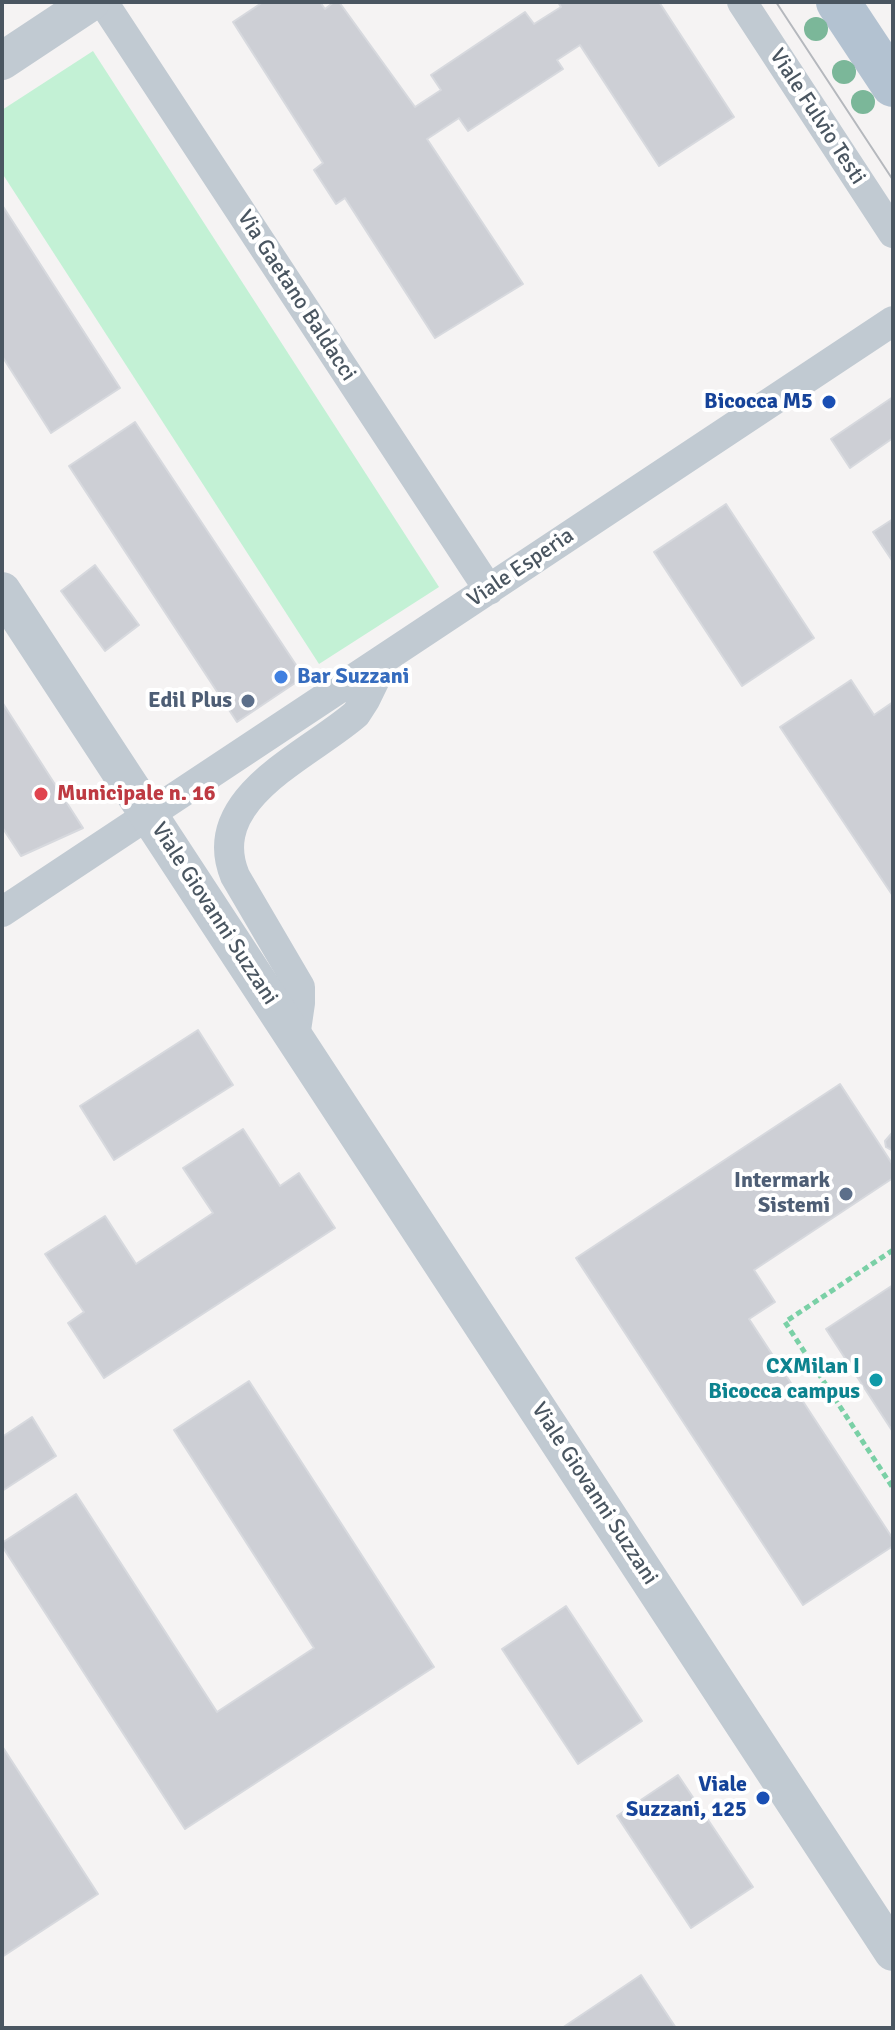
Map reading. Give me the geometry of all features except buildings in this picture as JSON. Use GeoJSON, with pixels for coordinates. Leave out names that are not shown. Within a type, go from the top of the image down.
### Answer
{"type":"FeatureCollection","features":[{"type":"Feature","properties":{"kind":"main road"},"geometry":{"type":"LineString","coordinates":[[838,2],[893,85]]}},
{"type":"Feature","properties":{"kind":"street"},"geometry":{"type":"LineString","coordinates":[[2,61],[91,2]]}},
{"type":"Feature","properties":{"kind":"street","name":"Via Gaetano Baldacci"},"geometry":{"type":"LineString","coordinates":[[103,2],[489,590]]}},
{"type":"Feature","properties":{"kind":"street","name":"Viale Fulvio Testi"},"geometry":{"type":"LineString","coordinates":[[742,2],[893,233]]}},
{"type":"Feature","properties":{"kind":"street","name":"Viale Esperia"},"geometry":{"type":"LineString","coordinates":[[2,912],[893,321]]}},
{"type":"Feature","properties":{"kind":"street","name":"Viale Giovanni Suzzani"},"geometry":{"type":"LineString","coordinates":[[2,591],[893,1952]]}},
{"type":"Feature","properties":{"kind":"street","name":"Viale Giovanni Suzzani"},"geometry":{"type":"LineString","coordinates":[[295,1037],[300,987],[228,860],[231,828],[239,811],[263,784],[356,714],[384,659]]}},
{"type":"Feature","properties":{"kind":"path"},"geometry":{"type":"LineString","coordinates":[[893,1250],[785,1322],[893,1488]]}},
{"type":"Feature","properties":{"kind":"green space"},"geometry":{"type":"Polygon","coordinates":[[[93,51],[439,587],[319,664],[2,173],[2,110],[93,51]]]}},
{"type":"Feature","properties":{"kind":"tram line"},"geometry":{"type":"LineString","coordinates":[[776,2],[893,180]]}},
{"type":"Feature","properties":{"kind":"place","name":"Bicocca M5"},"geometry":{"type":"Point","coordinates":[829,402]}},
{"type":"Feature","properties":{"kind":"place","name":"Bar Suzzani"},"geometry":{"type":"Point","coordinates":[281,677]}},
{"type":"Feature","properties":{"kind":"place","name":"Edil Plus"},"geometry":{"type":"Point","coordinates":[248,701]}},
{"type":"Feature","properties":{"kind":"place","name":"Municipale n. 16"},"geometry":{"type":"Point","coordinates":[41,794]}},
{"type":"Feature","properties":{"kind":"place","name":"Intermark Sistemi"},"geometry":{"type":"Point","coordinates":[846,1194]}},
{"type":"Feature","properties":{"kind":"place","name":"CXMilan I Bicocca campus"},"geometry":{"type":"Point","coordinates":[876,1380]}},
{"type":"Feature","properties":{"kind":"place","name":"Viale Suzzani, 125"},"geometry":{"type":"Point","coordinates":[763,1798]}}]}
